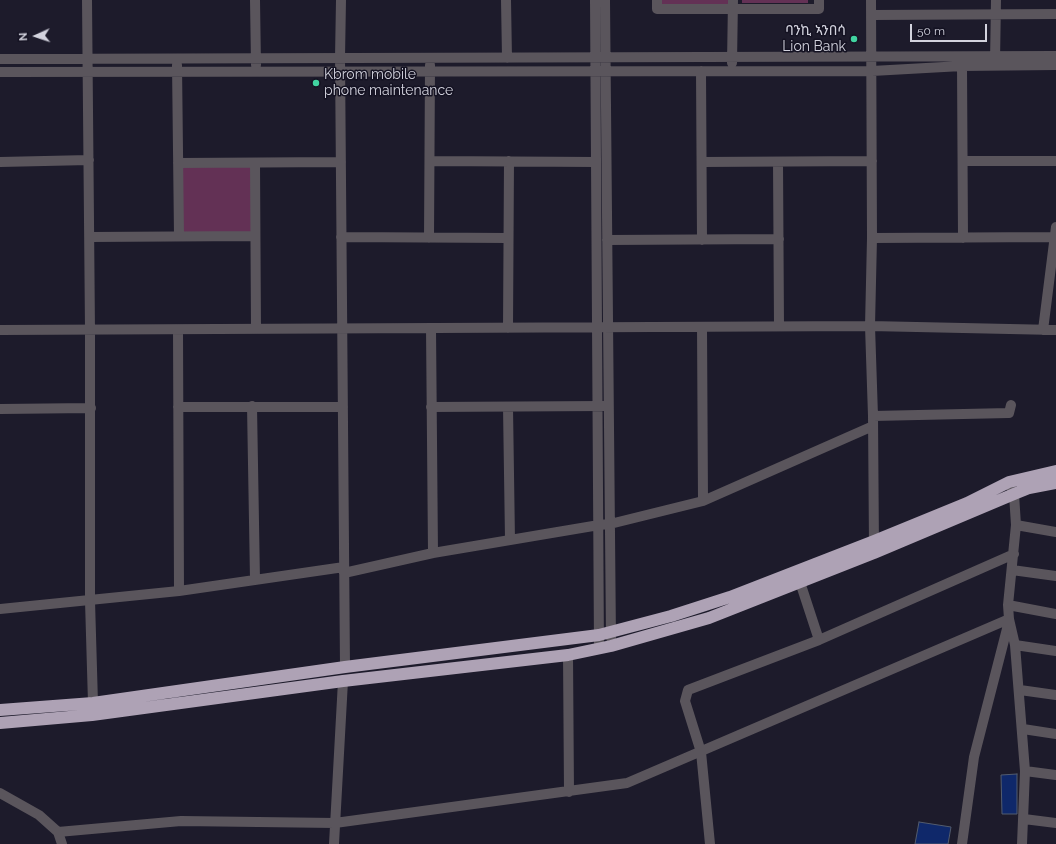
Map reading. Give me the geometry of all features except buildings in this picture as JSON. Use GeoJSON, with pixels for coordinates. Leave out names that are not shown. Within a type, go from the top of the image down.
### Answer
{"type":"FeatureCollection","features":[{"type":"Feature","properties":{"kind":"highway"},"geometry":{"type":"LineString","coordinates":[[0,723],[92,716],[343,681],[568,655],[605,647],[709,618],[800,582],[1009,482],[1056,471]]}},
{"type":"Feature","properties":{"kind":"highway"},"geometry":{"type":"LineString","coordinates":[[0,710],[92,702],[605,633],[671,616],[730,597],[874,547],[1028,488],[1056,483]]}},
{"type":"Feature","properties":{"kind":"highway"},"geometry":{"type":"LineString","coordinates":[[198,688],[200,702]]}},
{"type":"Feature","properties":{"kind":"street"},"geometry":{"type":"LineString","coordinates":[[87,0],[89,59],[91,408],[90,601],[92,702]]}},
{"type":"Feature","properties":{"kind":"street"},"geometry":{"type":"LineString","coordinates":[[255,0],[256,71]]}},
{"type":"Feature","properties":{"kind":"street"},"geometry":{"type":"LineString","coordinates":[[341,0],[340,71],[344,667]]}},
{"type":"Feature","properties":{"kind":"street"},"geometry":{"type":"LineString","coordinates":[[506,0],[508,58]]}},
{"type":"Feature","properties":{"kind":"street"},"geometry":{"type":"LineString","coordinates":[[595,0],[601,58]]}},
{"type":"Feature","properties":{"kind":"street"},"geometry":{"type":"LineString","coordinates":[[605,0],[601,71],[607,240],[610,524],[605,647]]}},
{"type":"Feature","properties":{"kind":"street"},"geometry":{"type":"LineString","coordinates":[[657,0],[657,9],[733,4],[819,9],[819,0]]}},
{"type":"Feature","properties":{"kind":"street"},"geometry":{"type":"LineString","coordinates":[[871,0],[872,238],[870,326],[873,421],[874,547]]}},
{"type":"Feature","properties":{"kind":"street"},"geometry":{"type":"LineString","coordinates":[[995,61],[996,0]]}},
{"type":"Feature","properties":{"kind":"street"},"geometry":{"type":"LineString","coordinates":[[732,71],[733,4]]}},
{"type":"Feature","properties":{"kind":"street"},"geometry":{"type":"LineString","coordinates":[[872,16],[996,16],[1056,14]]}},
{"type":"Feature","properties":{"kind":"street"},"geometry":{"type":"LineString","coordinates":[[1056,56],[995,61],[962,66],[872,70],[0,72],[0,59],[872,57],[995,61],[1056,65]]}},
{"type":"Feature","properties":{"kind":"street"},"geometry":{"type":"LineString","coordinates":[[429,238],[430,57]]}},
{"type":"Feature","properties":{"kind":"street"},"geometry":{"type":"LineString","coordinates":[[177,59],[179,236]]}},
{"type":"Feature","properties":{"kind":"street"},"geometry":{"type":"LineString","coordinates":[[962,66],[963,238]]}},
{"type":"Feature","properties":{"kind":"street"},"geometry":{"type":"LineString","coordinates":[[601,71],[596,162],[597,327],[599,525],[605,633]]}},
{"type":"Feature","properties":{"kind":"street"},"geometry":{"type":"LineString","coordinates":[[701,71],[702,240]]}},
{"type":"Feature","properties":{"kind":"street"},"geometry":{"type":"LineString","coordinates":[[0,162],[89,160]]}},
{"type":"Feature","properties":{"kind":"street"},"geometry":{"type":"LineString","coordinates":[[430,161],[596,162]]}},
{"type":"Feature","properties":{"kind":"street"},"geometry":{"type":"LineString","coordinates":[[508,328],[509,161]]}},
{"type":"Feature","properties":{"kind":"street"},"geometry":{"type":"LineString","coordinates":[[963,161],[1056,161]]}},
{"type":"Feature","properties":{"kind":"street"},"geometry":{"type":"LineString","coordinates":[[178,163],[341,162]]}},
{"type":"Feature","properties":{"kind":"street"},"geometry":{"type":"LineString","coordinates":[[702,162],[872,162]]}},
{"type":"Feature","properties":{"kind":"street"},"geometry":{"type":"LineString","coordinates":[[778,162],[779,326]]}},
{"type":"Feature","properties":{"kind":"street"},"geometry":{"type":"LineString","coordinates":[[254,163],[256,329]]}},
{"type":"Feature","properties":{"kind":"street"},"geometry":{"type":"LineString","coordinates":[[1043,330],[1056,227]]}},
{"type":"Feature","properties":{"kind":"street"},"geometry":{"type":"LineString","coordinates":[[90,237],[255,236]]}},
{"type":"Feature","properties":{"kind":"street"},"geometry":{"type":"LineString","coordinates":[[341,237],[508,238]]}},
{"type":"Feature","properties":{"kind":"street"},"geometry":{"type":"LineString","coordinates":[[872,238],[1054,237]]}},
{"type":"Feature","properties":{"kind":"street"},"geometry":{"type":"LineString","coordinates":[[607,240],[779,239]]}},
{"type":"Feature","properties":{"kind":"street"},"geometry":{"type":"LineString","coordinates":[[0,330],[779,326],[870,326],[1056,330]]}},
{"type":"Feature","properties":{"kind":"street"},"geometry":{"type":"LineString","coordinates":[[702,327],[703,501]]}},
{"type":"Feature","properties":{"kind":"street"},"geometry":{"type":"LineString","coordinates":[[431,328],[433,553]]}},
{"type":"Feature","properties":{"kind":"street"},"geometry":{"type":"LineString","coordinates":[[178,330],[179,591]]}},
{"type":"Feature","properties":{"kind":"street"},"geometry":{"type":"LineString","coordinates":[[0,609],[179,591],[255,580],[344,570],[433,553],[610,524],[703,501],[873,421],[1009,413],[1011,405]]}},
{"type":"Feature","properties":{"kind":"street"},"geometry":{"type":"LineString","coordinates":[[252,406],[255,580]]}},
{"type":"Feature","properties":{"kind":"street"},"geometry":{"type":"LineString","coordinates":[[432,407],[609,406]]}},
{"type":"Feature","properties":{"kind":"street"},"geometry":{"type":"LineString","coordinates":[[178,407],[343,407]]}},
{"type":"Feature","properties":{"kind":"street"},"geometry":{"type":"LineString","coordinates":[[508,407],[510,540]]}},
{"type":"Feature","properties":{"kind":"street"},"geometry":{"type":"LineString","coordinates":[[0,409],[91,408]]}},
{"type":"Feature","properties":{"kind":"street"},"geometry":{"type":"LineString","coordinates":[[1009,482],[1014,494],[1016,525],[1008,605],[1009,619],[1015,645],[1020,690],[1025,771],[1022,844]]}},
{"type":"Feature","properties":{"kind":"street"},"geometry":{"type":"LineString","coordinates":[[1016,525],[1056,532]]}},
{"type":"Feature","properties":{"kind":"street"},"geometry":{"type":"LineString","coordinates":[[710,844],[701,752],[685,701],[688,690],[819,640],[1014,554]]}},
{"type":"Feature","properties":{"kind":"street"},"geometry":{"type":"LineString","coordinates":[[1012,570],[1056,576]]}},
{"type":"Feature","properties":{"kind":"street"},"geometry":{"type":"LineString","coordinates":[[800,582],[819,640]]}},
{"type":"Feature","properties":{"kind":"street"},"geometry":{"type":"LineString","coordinates":[[1008,605],[1056,614]]}},
{"type":"Feature","properties":{"kind":"street"},"geometry":{"type":"LineString","coordinates":[[58,832],[181,821],[335,823],[627,783],[1009,619]]}},
{"type":"Feature","properties":{"kind":"street"},"geometry":{"type":"LineString","coordinates":[[962,844],[974,757],[1009,619]]}},
{"type":"Feature","properties":{"kind":"street"},"geometry":{"type":"LineString","coordinates":[[1015,645],[1056,651]]}},
{"type":"Feature","properties":{"kind":"street"},"geometry":{"type":"LineString","coordinates":[[568,655],[569,792]]}},
{"type":"Feature","properties":{"kind":"street"},"geometry":{"type":"LineString","coordinates":[[334,844],[343,681]]}},
{"type":"Feature","properties":{"kind":"street"},"geometry":{"type":"LineString","coordinates":[[1020,690],[1056,695]]}},
{"type":"Feature","properties":{"kind":"street"},"geometry":{"type":"LineString","coordinates":[[1023,729],[1056,734]]}},
{"type":"Feature","properties":{"kind":"street"},"geometry":{"type":"LineString","coordinates":[[1025,771],[1056,775]]}},
{"type":"Feature","properties":{"kind":"street"},"geometry":{"type":"LineString","coordinates":[[0,793],[39,815],[58,832],[62,844]]}},
{"type":"Feature","properties":{"kind":"street"},"geometry":{"type":"LineString","coordinates":[[1024,819],[1056,824]]}},
{"type":"Feature","properties":{"kind":"shaded area"},"geometry":{"type":"Polygon","coordinates":[[[662,0],[728,0],[728,4],[662,4],[662,0]]]}},
{"type":"Feature","properties":{"kind":"shaded area"},"geometry":{"type":"Polygon","coordinates":[[[742,0],[808,0],[808,3],[742,3],[742,0]]]}},
{"type":"Feature","properties":{"kind":"shaded area"},"geometry":{"type":"Polygon","coordinates":[[[181,166],[251,166],[251,232],[182,233],[181,166]]]}},
{"type":"Feature","properties":{"kind":"place","name":"ባንኪ ኣንበሳ Lion Bank"},"geometry":{"type":"Point","coordinates":[854,39]}},
{"type":"Feature","properties":{"kind":"place","name":"Kbrom mobile phone maintenance"},"geometry":{"type":"Point","coordinates":[316,83]}}]}
